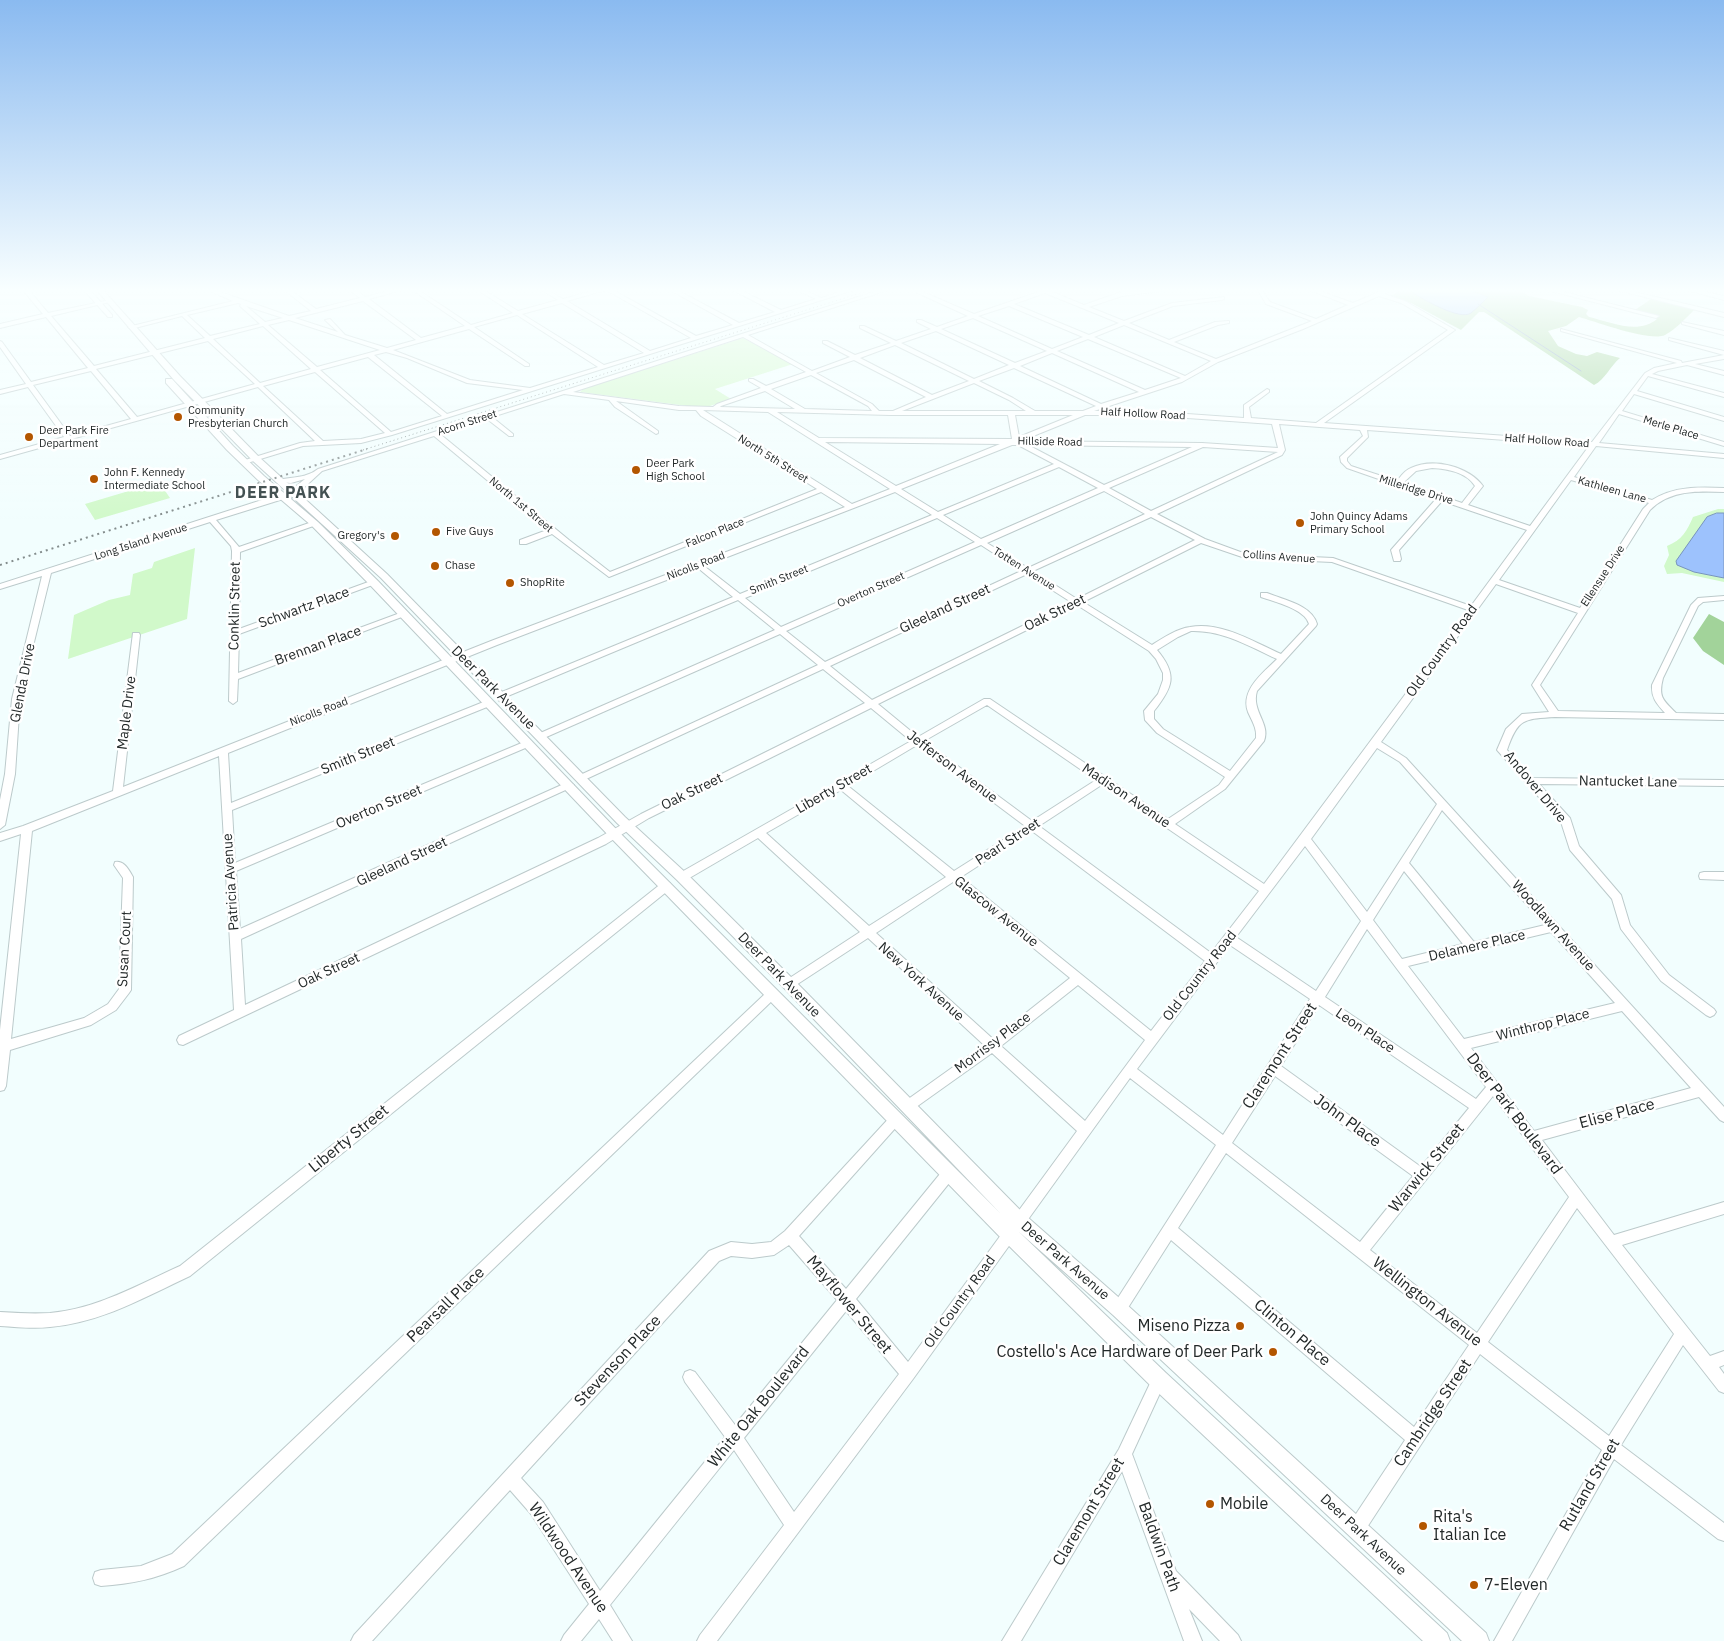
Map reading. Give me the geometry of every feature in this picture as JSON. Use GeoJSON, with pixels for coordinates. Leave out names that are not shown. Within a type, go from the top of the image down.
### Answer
{"type":"FeatureCollection","features":[{"type":"Feature","properties":{"kind":"main road","name":"Deer Park Avenue"},"geometry":{"type":"LineString","coordinates":[[156,366],[244,462],[315,524],[403,615],[455,659]]}},
{"type":"Feature","properties":{"kind":"main road","name":"Deer Park Avenue"},"geometry":{"type":"LineString","coordinates":[[167,366],[256,459],[292,493],[326,521],[363,557],[455,659],[495,700],[541,736],[575,782],[620,830],[666,886],[894,1120],[949,1173],[1014,1228],[1119,1309],[1478,1641]]}},
{"type":"Feature","properties":{"kind":"main road"},"geometry":{"type":"LineString","coordinates":[[343,552],[363,557]]}},
{"type":"Feature","properties":{"kind":"main road","name":"Deer Park Avenue"},"geometry":{"type":"LineString","coordinates":[[495,700],[527,744],[575,782]]}},
{"type":"Feature","properties":{"kind":"main road","name":"Deer Park Avenue"},"geometry":{"type":"LineString","coordinates":[[620,830],[682,877],[789,984],[861,1060],[908,1106],[1014,1228],[1159,1380],[1439,1641]]}},
{"type":"Feature","properties":{"kind":"street"},"geometry":{"type":"LineString","coordinates":[[16,366],[68,438]]}},
{"type":"Feature","properties":{"kind":"street"},"geometry":{"type":"LineString","coordinates":[[88,366],[135,420]]}},
{"type":"Feature","properties":{"kind":"street"},"geometry":{"type":"LineString","coordinates":[[0,392],[104,366]]}},
{"type":"Feature","properties":{"kind":"street"},"geometry":{"type":"LineString","coordinates":[[239,366],[320,442]]}},
{"type":"Feature","properties":{"kind":"street"},"geometry":{"type":"LineString","coordinates":[[310,366],[390,434]]}},
{"type":"Feature","properties":{"kind":"street"},"geometry":{"type":"LineString","coordinates":[[0,456],[330,366]]}},
{"type":"Feature","properties":{"kind":"street"},"geometry":{"type":"LineString","coordinates":[[383,366],[446,416]]}},
{"type":"Feature","properties":{"kind":"street"},"geometry":{"type":"LineString","coordinates":[[430,366],[469,382],[531,390]]}},
{"type":"Feature","properties":{"kind":"street"},"geometry":{"type":"LineString","coordinates":[[598,366],[602,368]]}},
{"type":"Feature","properties":{"kind":"street"},"geometry":{"type":"LineString","coordinates":[[244,462],[302,444],[360,441],[390,434],[610,366]]}},
{"type":"Feature","properties":{"kind":"street","name":"Acorn Street"},"geometry":{"type":"LineString","coordinates":[[282,496],[292,493],[320,470],[645,366]]}},
{"type":"Feature","properties":{"kind":"street"},"geometry":{"type":"LineString","coordinates":[[799,366],[870,405],[877,412]]}},
{"type":"Feature","properties":{"kind":"street"},"geometry":{"type":"LineString","coordinates":[[714,409],[719,405],[831,366]]}},
{"type":"Feature","properties":{"kind":"street"},"geometry":{"type":"LineString","coordinates":[[869,366],[931,397]]}},
{"type":"Feature","properties":{"kind":"street"},"geometry":{"type":"LineString","coordinates":[[941,366],[1034,413]]}},
{"type":"Feature","properties":{"kind":"street"},"geometry":{"type":"LineString","coordinates":[[890,413],[1013,366],[1101,406]]}},
{"type":"Feature","properties":{"kind":"street"},"geometry":{"type":"LineString","coordinates":[[1084,366],[1144,392]]}},
{"type":"Feature","properties":{"kind":"street"},"geometry":{"type":"LineString","coordinates":[[1156,366],[1186,378]]}},
{"type":"Feature","properties":{"kind":"street","name":"Nicolls Road"},"geometry":{"type":"LineString","coordinates":[[0,837],[27,829],[118,791],[455,659],[896,489],[1101,406],[1186,378],[1208,366]]}},
{"type":"Feature","properties":{"kind":"street"},"geometry":{"type":"LineString","coordinates":[[1316,426],[1402,366]]}},
{"type":"Feature","properties":{"kind":"street"},"geometry":{"type":"LineString","coordinates":[[1647,374],[1656,369],[1672,366]]}},
{"type":"Feature","properties":{"kind":"street"},"geometry":{"type":"LineString","coordinates":[[1693,366],[1724,374]]}},
{"type":"Feature","properties":{"kind":"street"},"geometry":{"type":"LineString","coordinates":[[1647,374],[1724,395]]}},
{"type":"Feature","properties":{"kind":"street","name":"Old Country Road"},"geometry":{"type":"LineString","coordinates":[[706,1641],[908,1374],[1152,1039],[1305,840],[1472,609],[1571,478],[1593,444],[1647,374]]}},
{"type":"Feature","properties":{"kind":"street"},"geometry":{"type":"LineString","coordinates":[[751,380],[803,411]]}},
{"type":"Feature","properties":{"kind":"street","name":"Half Hollow Road"},"geometry":{"type":"LineString","coordinates":[[562,392],[697,409],[890,413],[1119,412],[1593,444],[1724,456]]}},
{"type":"Feature","properties":{"kind":"street"},"geometry":{"type":"LineString","coordinates":[[1248,421],[1246,406],[1267,392]]}},
{"type":"Feature","properties":{"kind":"street"},"geometry":{"type":"LineString","coordinates":[[1633,392],[1724,419]]}},
{"type":"Feature","properties":{"kind":"street"},"geometry":{"type":"LineString","coordinates":[[612,399],[617,406],[656,432]]}},
{"type":"Feature","properties":{"kind":"street"},"geometry":{"type":"LineString","coordinates":[[1112,403],[1119,412]]}},
{"type":"Feature","properties":{"kind":"street","name":"North 5th Street"},"geometry":{"type":"LineString","coordinates":[[697,409],[703,415],[850,507]]}},
{"type":"Feature","properties":{"kind":"street","name":"Totten Avenue"},"geometry":{"type":"LineString","coordinates":[[769,409],[1152,649],[1167,670],[1169,682],[1164,694],[1149,711],[1150,720],[1160,731],[1231,776]]}},
{"type":"Feature","properties":{"kind":"street","name":"Merle Place"},"geometry":{"type":"LineString","coordinates":[[1618,412],[1724,444]]}},
{"type":"Feature","properties":{"kind":"street"},"geometry":{"type":"LineString","coordinates":[[1011,413],[1016,441]]}},
{"type":"Feature","properties":{"kind":"street"},"geometry":{"type":"LineString","coordinates":[[487,416],[511,435]]}},
{"type":"Feature","properties":{"kind":"street"},"geometry":{"type":"LineString","coordinates":[[1275,423],[1282,450]]}},
{"type":"Feature","properties":{"kind":"street","name":"Milleridge Drive"},"geometry":{"type":"LineString","coordinates":[[1363,429],[1366,436],[1343,457],[1344,462],[1358,472],[1464,505],[1532,529]]}},
{"type":"Feature","properties":{"kind":"street","name":"North 1st Street"},"geometry":{"type":"LineString","coordinates":[[435,433],[552,531],[609,575]]}},
{"type":"Feature","properties":{"kind":"street","name":"Hillside Road"},"geometry":{"type":"LineString","coordinates":[[818,440],[1016,441],[1202,445],[1282,450]]}},
{"type":"Feature","properties":{"kind":"street","name":"Collins Avenue"},"geometry":{"type":"LineString","coordinates":[[1016,441],[1200,541],[1246,556],[1333,560],[1472,609]]}},
{"type":"Feature","properties":{"kind":"street","name":"Overton Street"},"geometry":{"type":"LineString","coordinates":[[541,736],[1202,445]]}},
{"type":"Feature","properties":{"kind":"street","name":"Gleeland Street"},"geometry":{"type":"LineString","coordinates":[[234,937],[575,782],[1280,454],[1282,450]]}},
{"type":"Feature","properties":{"kind":"street","name":"Smith Street"},"geometry":{"type":"LineString","coordinates":[[226,809],[495,700],[1058,465]]}},
{"type":"Feature","properties":{"kind":"street"},"geometry":{"type":"LineString","coordinates":[[1399,484],[1410,471],[1416,468],[1460,470],[1476,480],[1479,486],[1464,505]]}},
{"type":"Feature","properties":{"kind":"street"},"geometry":{"type":"LineString","coordinates":[[280,481],[299,480],[320,470]]}},
{"type":"Feature","properties":{"kind":"street","name":"Kathleen Lane"},"geometry":{"type":"LineString","coordinates":[[1571,478],[1652,502]]}},
{"type":"Feature","properties":{"kind":"street","name":"Falcon Place"},"geometry":{"type":"LineString","coordinates":[[609,575],[822,490]]}},
{"type":"Feature","properties":{"kind":"street"},"geometry":{"type":"LineString","coordinates":[[1652,502],[1676,492],[1724,490]]}},
{"type":"Feature","properties":{"kind":"street","name":"Long Island Avenue"},"geometry":{"type":"LineString","coordinates":[[0,588],[282,496]]}},
{"type":"Feature","properties":{"kind":"street"},"geometry":{"type":"LineString","coordinates":[[1397,560],[1395,550],[1440,498]]}},
{"type":"Feature","properties":{"kind":"street","name":"Ellensue Drive"},"geometry":{"type":"LineString","coordinates":[[1555,714],[1536,686],[1581,611],[1652,502]]}},
{"type":"Feature","properties":{"kind":"street","name":"Conklin Street"},"geometry":{"type":"LineString","coordinates":[[211,519],[235,546],[236,551],[233,701]]}},
{"type":"Feature","properties":{"kind":"street"},"geometry":{"type":"LineString","coordinates":[[236,551],[315,524]]}},
{"type":"Feature","properties":{"kind":"street"},"geometry":{"type":"LineString","coordinates":[[524,542],[552,531]]}},
{"type":"Feature","properties":{"kind":"street","name":"Oak Street"},"geometry":{"type":"LineString","coordinates":[[183,1040],[620,830],[1200,541]]}},
{"type":"Feature","properties":{"kind":"street","name":"Jefferson Avenue"},"geometry":{"type":"LineString","coordinates":[[699,564],[918,741],[1212,960]]}},
{"type":"Feature","properties":{"kind":"street","name":"Glenda Drive"},"geometry":{"type":"LineString","coordinates":[[0,825],[10,774],[16,699],[47,572]]}},
{"type":"Feature","properties":{"kind":"street"},"geometry":{"type":"LineString","coordinates":[[1493,581],[1581,611]]}},
{"type":"Feature","properties":{"kind":"street","name":"Schwartz Place"},"geometry":{"type":"LineString","coordinates":[[234,633],[374,583]]}},
{"type":"Feature","properties":{"kind":"street"},"geometry":{"type":"LineString","coordinates":[[1167,825],[1222,787],[1260,739],[1262,732],[1250,706],[1249,698],[1253,690],[1313,624],[1311,617],[1302,610],[1264,595]]}},
{"type":"Feature","properties":{"kind":"street"},"geometry":{"type":"LineString","coordinates":[[1674,717],[1657,698],[1654,690],[1659,678],[1695,606],[1701,600],[1724,598]]}},
{"type":"Feature","properties":{"kind":"street","name":"Brennan Place"},"geometry":{"type":"LineString","coordinates":[[233,678],[403,615]]}},
{"type":"Feature","properties":{"kind":"street"},"geometry":{"type":"LineString","coordinates":[[1152,649],[1189,629],[1201,628],[1222,633],[1282,658]]}},
{"type":"Feature","properties":{"kind":"street","name":"Maple Drive"},"geometry":{"type":"LineString","coordinates":[[118,791],[136,635]]}},
{"type":"Feature","properties":{"kind":"street","name":"Liberty Street"},"geometry":{"type":"LineString","coordinates":[[682,877],[987,702]]}},
{"type":"Feature","properties":{"kind":"street","name":"Madison Avenue"},"geometry":{"type":"LineString","coordinates":[[987,702],[1265,890]]}},
{"type":"Feature","properties":{"kind":"street","name":"Andover Drive"},"geometry":{"type":"LineString","coordinates":[[1710,1012],[1665,978],[1625,926],[1617,898],[1574,847],[1566,821],[1502,750],[1509,731],[1525,716],[1555,714],[1724,717]]}},
{"type":"Feature","properties":{"kind":"street","name":"Woodlawn Avenue"},"geometry":{"type":"LineString","coordinates":[[1375,743],[1403,760],[1724,1116]]}},
{"type":"Feature","properties":{"kind":"street","name":"Overton Street"},"geometry":{"type":"LineString","coordinates":[[231,869],[527,744]]}},
{"type":"Feature","properties":{"kind":"street","name":"Patricia Avenue"},"geometry":{"type":"LineString","coordinates":[[223,750],[240,1013]]}},
{"type":"Feature","properties":{"kind":"street","name":"Pearl Street"},"geometry":{"type":"LineString","coordinates":[[789,984],[869,934],[1102,780]]}},
{"type":"Feature","properties":{"kind":"street","name":"Nantucket Lane"},"geometry":{"type":"LineString","coordinates":[[1531,781],[1724,783]]}},
{"type":"Feature","properties":{"kind":"street","name":"Glascow Avenue"},"geometry":{"type":"LineString","coordinates":[[841,785],[1152,1039]]}},
{"type":"Feature","properties":{"kind":"street","name":"Claremont Street"},"geometry":{"type":"LineString","coordinates":[[1119,1309],[1442,803]]}},
{"type":"Feature","properties":{"kind":"street"},"geometry":{"type":"LineString","coordinates":[[0,1086],[27,829]]}},
{"type":"Feature","properties":{"kind":"street","name":"New York Avenue"},"geometry":{"type":"LineString","coordinates":[[758,832],[1085,1130]]}},
{"type":"Feature","properties":{"kind":"street","name":"Deer Park Boulevard"},"geometry":{"type":"LineString","coordinates":[[1305,840],[1577,1197],[1724,1386]]}},
{"type":"Feature","properties":{"kind":"street"},"geometry":{"type":"LineString","coordinates":[[1403,862],[1472,947]]}},
{"type":"Feature","properties":{"kind":"street","name":"Susan Court"},"geometry":{"type":"LineString","coordinates":[[5,1046],[87,1022],[112,1007],[125,990],[128,877],[118,865]]}},
{"type":"Feature","properties":{"kind":"street"},"geometry":{"type":"LineString","coordinates":[[1704,876],[1724,876]]}},
{"type":"Feature","properties":{"kind":"street","name":"Liberty Street"},"geometry":{"type":"LineString","coordinates":[[0,1319],[31,1321],[59,1319],[86,1312],[185,1271],[666,886]]}},
{"type":"Feature","properties":{"kind":"street","name":"Delamere Place"},"geometry":{"type":"LineString","coordinates":[[1400,964],[1554,927]]}},
{"type":"Feature","properties":{"kind":"street","name":"Leon Place"},"geometry":{"type":"LineString","coordinates":[[1230,939],[1477,1106]]}},
{"type":"Feature","properties":{"kind":"street","name":"Morrissy Place"},"geometry":{"type":"LineString","coordinates":[[908,1106],[992,1046],[1077,979]]}},
{"type":"Feature","properties":{"kind":"street","name":"Pearsall Place"},"geometry":{"type":"LineString","coordinates":[[101,1578],[136,1576],[155,1572],[178,1560],[771,995]]}},
{"type":"Feature","properties":{"kind":"street","name":"Winthrop Place"},"geometry":{"type":"LineString","coordinates":[[1462,1045],[1624,1004]]}},
{"type":"Feature","properties":{"kind":"street","name":"John Place"},"geometry":{"type":"LineString","coordinates":[[1272,1067],[1422,1175]]}},
{"type":"Feature","properties":{"kind":"street","name":"Wellington Avenue"},"geometry":{"type":"LineString","coordinates":[[1130,1071],[1479,1343],[1610,1448],[1724,1533]]}},
{"type":"Feature","properties":{"kind":"street","name":"Warwick Street"},"geometry":{"type":"LineString","coordinates":[[1361,1251],[1494,1086]]}},
{"type":"Feature","properties":{"kind":"street","name":"Elise Place"},"geometry":{"type":"LineString","coordinates":[[1533,1137],[1702,1091]]}},
{"type":"Feature","properties":{"kind":"street","name":"Stevenson Place"},"geometry":{"type":"LineString","coordinates":[[360,1641],[714,1256],[731,1249],[752,1251],[774,1248],[790,1236],[894,1120]]}},
{"type":"Feature","properties":{"kind":"street","name":"White Oak Boulevard"},"geometry":{"type":"LineString","coordinates":[[570,1641],[949,1173]]}},
{"type":"Feature","properties":{"kind":"street","name":"Cambridge Street"},"geometry":{"type":"LineString","coordinates":[[1356,1529],[1577,1197]]}},
{"type":"Feature","properties":{"kind":"street"},"geometry":{"type":"LineString","coordinates":[[1612,1242],[1724,1208]]}},
{"type":"Feature","properties":{"kind":"street","name":"Clinton Place"},"geometry":{"type":"LineString","coordinates":[[1169,1229],[1415,1438]]}},
{"type":"Feature","properties":{"kind":"street","name":"Mayflower Street"},"geometry":{"type":"LineString","coordinates":[[790,1236],[846,1299],[908,1374]]}},
{"type":"Feature","properties":{"kind":"street","name":"Rutland Street"},"geometry":{"type":"LineString","coordinates":[[1503,1641],[1610,1448],[1682,1332]]}},
{"type":"Feature","properties":{"kind":"street"},"geometry":{"type":"LineString","coordinates":[[1707,1364],[1724,1358]]}},
{"type":"Feature","properties":{"kind":"street"},"geometry":{"type":"LineString","coordinates":[[690,1377],[735,1438],[794,1526]]}},
{"type":"Feature","properties":{"kind":"street","name":"Claremont Street"},"geometry":{"type":"LineString","coordinates":[[1011,1641],[1124,1454],[1159,1380]]}},
{"type":"Feature","properties":{"kind":"street","name":"Baldwin Path"},"geometry":{"type":"LineString","coordinates":[[1124,1454],[1193,1641]]}},
{"type":"Feature","properties":{"kind":"street","name":"Wildwood Avenue"},"geometry":{"type":"LineString","coordinates":[[510,1478],[537,1508],[622,1641]]}},
{"type":"Feature","properties":{"kind":"street"},"geometry":{"type":"LineString","coordinates":[[1170,1575],[1232,1641]]}},
{"type":"Feature","properties":{"kind":"green space"},"geometry":{"type":"Polygon","coordinates":[[[656,366],[788,366],[715,389],[731,399],[707,407],[580,392],[583,389],[656,366]]]}},
{"type":"Feature","properties":{"kind":"green space"},"geometry":{"type":"Polygon","coordinates":[[[1565,366],[1613,366],[1601,380],[1594,385],[1565,366]]]}},
{"type":"Feature","properties":{"kind":"green space"},"geometry":{"type":"Polygon","coordinates":[[[159,482],[170,498],[95,520],[85,504],[159,482]]]}},
{"type":"Feature","properties":{"kind":"green space"},"geometry":{"type":"Polygon","coordinates":[[[1724,509],[1724,582],[1682,573],[1667,574],[1664,566],[1669,555],[1667,546],[1677,541],[1689,527],[1693,517],[1724,509]]]}},
{"type":"Feature","properties":{"kind":"green space"},"geometry":{"type":"Polygon","coordinates":[[[195,548],[187,619],[68,659],[74,615],[109,600],[130,595],[133,574],[152,568],[154,562],[195,548]]]}},
{"type":"Feature","properties":{"kind":"green space"},"geometry":{"type":"Polygon","coordinates":[[[1709,614],[1724,622],[1724,665],[1703,651],[1693,638],[1709,614]]]}},
{"type":"Feature","properties":{"kind":"water"},"geometry":{"type":"Polygon","coordinates":[[[1717,513],[1724,513],[1724,578],[1694,572],[1677,565],[1676,561],[1707,517],[1717,513]]]}},
{"type":"Feature","properties":{"kind":"waterway"},"geometry":{"type":"LineString","coordinates":[[1573,366],[1581,371]]}},
{"type":"Feature","properties":{"kind":"railway"},"geometry":{"type":"LineString","coordinates":[[363,450],[630,366]]}},
{"type":"Feature","properties":{"kind":"railway"},"geometry":{"type":"LineString","coordinates":[[0,565],[367,449]]}},
{"type":"Feature","properties":{"kind":"place","name":"Community Presbyterian Church"},"geometry":{"type":"Point","coordinates":[178,417]}},
{"type":"Feature","properties":{"kind":"place","name":"Deer Park Fire Department"},"geometry":{"type":"Point","coordinates":[29,437]}},
{"type":"Feature","properties":{"kind":"place","name":"Deer Park High School"},"geometry":{"type":"Point","coordinates":[636,470]}},
{"type":"Feature","properties":{"kind":"place","name":"John F. Kennedy Intermediate School"},"geometry":{"type":"Point","coordinates":[94,479]}},
{"type":"Feature","properties":{"kind":"place","name":"John Quincy Adams Primary School"},"geometry":{"type":"Point","coordinates":[1300,523]}},
{"type":"Feature","properties":{"kind":"place","name":"Five Guys"},"geometry":{"type":"Point","coordinates":[436,532]}},
{"type":"Feature","properties":{"kind":"place","name":"Gregory's"},"geometry":{"type":"Point","coordinates":[395,536]}},
{"type":"Feature","properties":{"kind":"place","name":"Chase"},"geometry":{"type":"Point","coordinates":[435,566]}},
{"type":"Feature","properties":{"kind":"place","name":"ShopRite"},"geometry":{"type":"Point","coordinates":[510,583]}},
{"type":"Feature","properties":{"kind":"place","name":"Miseno Pizza"},"geometry":{"type":"Point","coordinates":[1240,1326]}},
{"type":"Feature","properties":{"kind":"place","name":"Costello's Ace Hardware of Deer Park"},"geometry":{"type":"Point","coordinates":[1273,1352]}},
{"type":"Feature","properties":{"kind":"place","name":"Mobile"},"geometry":{"type":"Point","coordinates":[1210,1504]}},
{"type":"Feature","properties":{"kind":"place","name":"Rita's Italian Ice"},"geometry":{"type":"Point","coordinates":[1423,1526]}},
{"type":"Feature","properties":{"kind":"place","name":"7-Eleven"},"geometry":{"type":"Point","coordinates":[1474,1585]}},
{"type":"Feature","properties":{"kind":"district","name":"DEER PARK"},"geometry":{"type":"Point","coordinates":[283,493]}}]}
